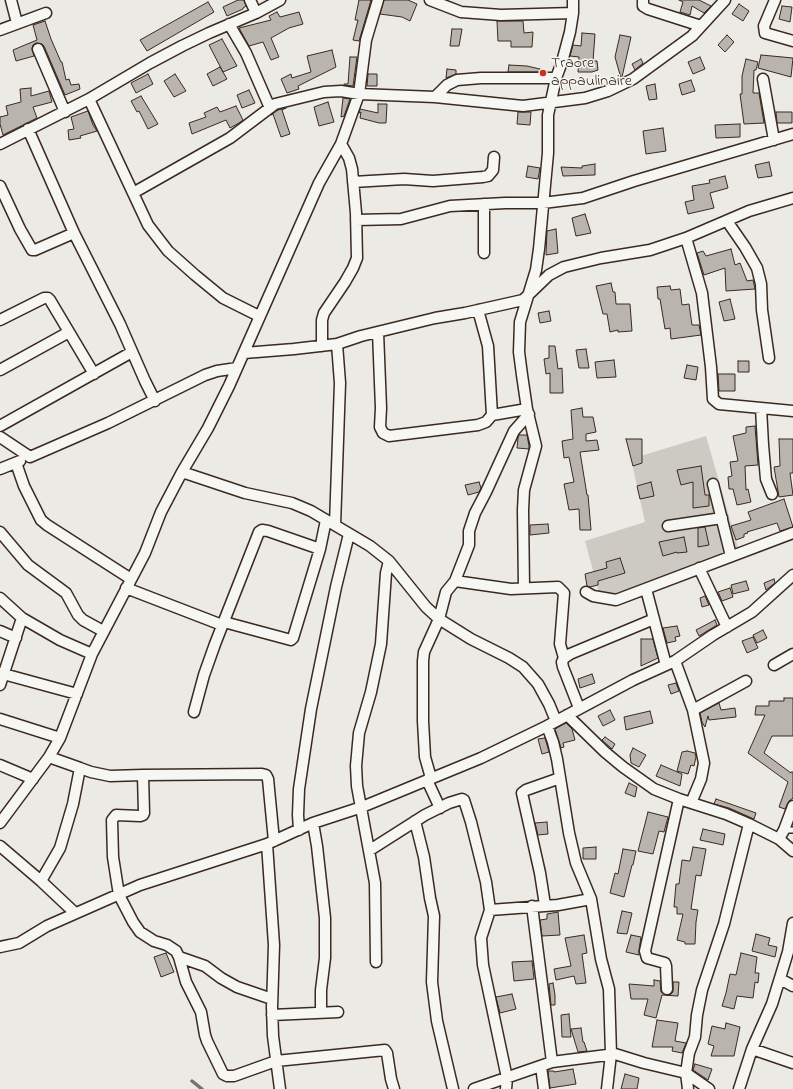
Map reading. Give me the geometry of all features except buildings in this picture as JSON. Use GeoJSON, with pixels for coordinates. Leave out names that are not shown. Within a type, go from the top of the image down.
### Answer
{"type":"FeatureCollection","features":[{"type":"Feature","properties":{"kind":"street"},"geometry":{"type":"LineString","coordinates":[[11,0],[17,23]]}},
{"type":"Feature","properties":{"kind":"street"},"geometry":{"type":"LineString","coordinates":[[250,0],[256,13]]}},
{"type":"Feature","properties":{"kind":"street"},"geometry":{"type":"LineString","coordinates":[[0,144],[65,112],[150,63],[209,33],[256,13],[280,0]]}},
{"type":"Feature","properties":{"kind":"street"},"geometry":{"type":"LineString","coordinates":[[0,823],[49,757],[60,738],[92,654],[103,631],[145,553],[161,512],[230,386],[259,316],[319,183],[341,144],[359,94],[366,40],[378,0]]}},
{"type":"Feature","properties":{"kind":"street"},"geometry":{"type":"LineString","coordinates":[[430,0],[461,12],[508,15],[573,13]]}},
{"type":"Feature","properties":{"kind":"street"},"geometry":{"type":"LineString","coordinates":[[524,588],[524,490],[536,446],[528,411],[519,352],[519,328],[537,263],[548,153],[548,115],[556,78],[570,32],[573,13],[573,0]]}},
{"type":"Feature","properties":{"kind":"street"},"geometry":{"type":"LineString","coordinates":[[643,0],[643,6],[648,9],[701,26]]}},
{"type":"Feature","properties":{"kind":"street"},"geometry":{"type":"LineString","coordinates":[[133,193],[230,138],[275,104],[324,92],[341,91],[359,94],[435,97],[523,106],[550,104],[585,98],[603,93],[634,78],[682,44],[692,36],[724,0]]}},
{"type":"Feature","properties":{"kind":"street"},"geometry":{"type":"LineString","coordinates":[[775,0],[764,26],[765,33],[793,40]]}},
{"type":"Feature","properties":{"kind":"street"},"geometry":{"type":"LineString","coordinates":[[0,30],[46,13]]}},
{"type":"Feature","properties":{"kind":"street"},"geometry":{"type":"LineString","coordinates":[[229,24],[246,53],[270,108]]}},
{"type":"Feature","properties":{"kind":"street"},"geometry":{"type":"LineString","coordinates":[[38,49],[65,112]]}},
{"type":"Feature","properties":{"kind":"street"},"geometry":{"type":"LineString","coordinates":[[435,97],[452,82],[457,80],[481,78],[556,78]]}},
{"type":"Feature","properties":{"kind":"street"},"geometry":{"type":"LineString","coordinates":[[763,78],[774,140]]}},
{"type":"Feature","properties":{"kind":"street"},"geometry":{"type":"LineString","coordinates":[[89,99],[148,225],[168,251],[223,298],[259,316]]}},
{"type":"Feature","properties":{"kind":"street"},"geometry":{"type":"LineString","coordinates":[[28,129],[74,233],[120,324],[155,401]]}},
{"type":"Feature","properties":{"kind":"street"},"geometry":{"type":"LineString","coordinates":[[356,220],[401,219],[450,206],[543,203],[583,198],[634,181],[793,134]]}},
{"type":"Feature","properties":{"kind":"street"},"geometry":{"type":"LineString","coordinates":[[322,346],[322,320],[324,313],[353,268],[357,258],[356,220],[350,158],[341,144]]}},
{"type":"Feature","properties":{"kind":"street"},"geometry":{"type":"LineString","coordinates":[[353,182],[404,179],[433,181],[483,177],[491,174],[494,170],[494,156]]}},
{"type":"Feature","properties":{"kind":"street"},"geometry":{"type":"LineString","coordinates":[[0,186],[20,229],[32,250],[74,233]]}},
{"type":"Feature","properties":{"kind":"street"},"geometry":{"type":"LineString","coordinates":[[244,353],[337,344],[360,336],[435,318],[522,300],[549,275],[564,267],[602,258],[650,250],[686,238],[749,212],[793,198]]}},
{"type":"Feature","properties":{"kind":"street"},"geometry":{"type":"LineString","coordinates":[[484,204],[484,253]]}},
{"type":"Feature","properties":{"kind":"street"},"geometry":{"type":"LineString","coordinates":[[727,221],[757,268],[761,284],[762,310],[769,358]]}},
{"type":"Feature","properties":{"kind":"street"},"geometry":{"type":"LineString","coordinates":[[686,238],[702,293],[711,367],[712,399],[719,404],[793,412]]}},
{"type":"Feature","properties":{"kind":"street"},"geometry":{"type":"LineString","coordinates":[[0,320],[44,298],[48,298],[94,374]]}},
{"type":"Feature","properties":{"kind":"street"},"geometry":{"type":"LineString","coordinates":[[478,310],[488,346],[492,415]]}},
{"type":"Feature","properties":{"kind":"street"},"geometry":{"type":"LineString","coordinates":[[0,370],[69,332]]}},
{"type":"Feature","properties":{"kind":"street"},"geometry":{"type":"LineString","coordinates":[[378,332],[381,408],[380,427],[383,433],[389,436],[478,425],[486,422],[492,415],[528,411]]}},
{"type":"Feature","properties":{"kind":"street"},"geometry":{"type":"LineString","coordinates":[[335,525],[340,382],[337,344]]}},
{"type":"Feature","properties":{"kind":"street"},"geometry":{"type":"LineString","coordinates":[[0,426],[132,352]]}},
{"type":"Feature","properties":{"kind":"street"},"geometry":{"type":"LineString","coordinates":[[0,469],[108,423],[205,375],[217,371],[237,368]]}},
{"type":"Feature","properties":{"kind":"street"},"geometry":{"type":"LineString","coordinates":[[762,408],[766,479],[772,494]]}},
{"type":"Feature","properties":{"kind":"street"},"geometry":{"type":"LineString","coordinates":[[440,808],[429,779],[425,757],[422,668],[424,652],[439,619],[446,592],[455,581],[469,544],[469,530],[475,512],[486,492],[514,431],[528,411]]}},
{"type":"Feature","properties":{"kind":"street"},"geometry":{"type":"LineString","coordinates":[[0,437],[30,457]]}},
{"type":"Feature","properties":{"kind":"street"},"geometry":{"type":"LineString","coordinates":[[16,463],[24,486],[41,520],[131,579]]}},
{"type":"Feature","properties":{"kind":"street"},"geometry":{"type":"LineString","coordinates":[[182,472],[244,493],[292,503],[311,511],[335,525],[370,546],[389,561],[412,591],[439,619],[471,639],[509,658],[523,667],[538,684],[549,704],[553,742],[572,848],[578,869],[591,899],[601,959],[609,989],[612,1054],[607,1089]]}},
{"type":"Feature","properties":{"kind":"street"},"geometry":{"type":"LineString","coordinates":[[713,484],[731,556]]}},
{"type":"Feature","properties":{"kind":"street"},"geometry":{"type":"LineString","coordinates":[[668,526],[722,518]]}},
{"type":"Feature","properties":{"kind":"street"},"geometry":{"type":"LineString","coordinates":[[126,588],[223,623],[291,640],[293,638],[320,549],[326,520]]}},
{"type":"Feature","properties":{"kind":"street"},"geometry":{"type":"LineString","coordinates":[[194,712],[204,675],[258,532],[262,530],[268,531],[320,549]]}},
{"type":"Feature","properties":{"kind":"street"},"geometry":{"type":"LineString","coordinates":[[0,532],[28,565],[66,593],[78,615],[83,620],[103,631]]}},
{"type":"Feature","properties":{"kind":"street"},"geometry":{"type":"LineString","coordinates":[[586,592],[593,596],[616,600],[793,533]]}},
{"type":"Feature","properties":{"kind":"street"},"geometry":{"type":"LineString","coordinates":[[299,830],[298,815],[300,789],[311,709],[336,588],[349,534]]}},
{"type":"Feature","properties":{"kind":"street"},"geometry":{"type":"LineString","coordinates":[[376,962],[375,883],[357,786],[356,766],[359,733],[371,692],[381,644],[386,573],[389,561]]}},
{"type":"Feature","properties":{"kind":"street"},"geometry":{"type":"LineString","coordinates":[[698,568],[727,627]]}},
{"type":"Feature","properties":{"kind":"street"},"geometry":{"type":"LineString","coordinates":[[0,947],[19,943],[47,926],[140,885],[234,856],[314,823],[362,807],[481,758],[552,724],[633,680],[671,663],[752,612],[793,575]]}},
{"type":"Feature","properties":{"kind":"street"},"geometry":{"type":"LineString","coordinates":[[455,581],[511,588],[558,587],[564,593],[560,644],[564,658],[562,662],[579,708]]}},
{"type":"Feature","properties":{"kind":"street"},"geometry":{"type":"LineString","coordinates":[[646,589],[654,620],[692,710],[704,763],[701,779],[691,803]]}},
{"type":"Feature","properties":{"kind":"street"},"geometry":{"type":"LineString","coordinates":[[0,598],[22,618],[60,640],[92,654]]}},
{"type":"Feature","properties":{"kind":"street"},"geometry":{"type":"LineString","coordinates":[[0,685],[2,674],[22,618]]}},
{"type":"Feature","properties":{"kind":"street"},"geometry":{"type":"LineString","coordinates":[[564,658],[570,654],[654,620]]}},
{"type":"Feature","properties":{"kind":"street"},"geometry":{"type":"LineString","coordinates":[[0,632],[16,638]]}},
{"type":"Feature","properties":{"kind":"street"},"geometry":{"type":"LineString","coordinates":[[774,665],[793,654]]}},
{"type":"Feature","properties":{"kind":"street"},"geometry":{"type":"LineString","coordinates":[[2,674],[77,694]]}},
{"type":"Feature","properties":{"kind":"street"},"geometry":{"type":"LineString","coordinates":[[692,710],[746,681]]}},
{"type":"Feature","properties":{"kind":"street"},"geometry":{"type":"LineString","coordinates":[[567,716],[605,752],[654,789],[679,799],[726,814],[749,824],[779,839],[793,851]]}},
{"type":"Feature","properties":{"kind":"street"},"geometry":{"type":"LineString","coordinates":[[0,719],[60,738]]}},
{"type":"Feature","properties":{"kind":"street"},"geometry":{"type":"LineString","coordinates":[[49,757],[91,772],[110,776],[266,775],[268,779],[274,945],[272,1015],[273,1036],[280,1089]]}},
{"type":"Feature","properties":{"kind":"street"},"geometry":{"type":"LineString","coordinates":[[0,764],[33,779]]}},
{"type":"Feature","properties":{"kind":"street"},"geometry":{"type":"LineString","coordinates":[[41,881],[60,848],[73,804],[80,768]]}},
{"type":"Feature","properties":{"kind":"street"},"geometry":{"type":"LineString","coordinates":[[143,775],[143,815],[116,815],[112,820],[113,857],[119,895],[140,932],[154,941],[173,948],[179,957],[186,982],[201,1012],[203,1029],[207,1042],[223,1074],[227,1076],[234,1076],[276,1061],[385,1050],[387,1053],[394,1089]]}},
{"type":"Feature","properties":{"kind":"street"},"geometry":{"type":"LineString","coordinates":[[545,905],[540,873],[522,793],[526,790],[560,778]]}},
{"type":"Feature","properties":{"kind":"street"},"geometry":{"type":"LineString","coordinates":[[667,989],[665,963],[647,958],[645,951],[679,799]]}},
{"type":"Feature","properties":{"kind":"street"},"geometry":{"type":"LineString","coordinates":[[370,850],[415,821],[449,802],[464,800],[486,882],[490,910],[482,938],[483,965],[507,1078],[506,1089]]}},
{"type":"Feature","properties":{"kind":"street"},"geometry":{"type":"LineString","coordinates":[[779,839],[789,830],[793,806]]}},
{"type":"Feature","properties":{"kind":"street"},"geometry":{"type":"LineString","coordinates":[[415,821],[424,857],[434,916],[432,982],[437,1021],[453,1089]]}},
{"type":"Feature","properties":{"kind":"street"},"geometry":{"type":"LineString","coordinates":[[314,823],[325,918],[325,958],[321,990],[321,1013]]}},
{"type":"Feature","properties":{"kind":"street"},"geometry":{"type":"LineString","coordinates":[[688,1089],[686,1072],[689,1053],[695,1037],[697,1015],[702,990],[724,924],[749,824]]}},
{"type":"Feature","properties":{"kind":"street"},"geometry":{"type":"LineString","coordinates":[[0,846],[41,881],[75,913]]}},
{"type":"Feature","properties":{"kind":"street"},"geometry":{"type":"LineString","coordinates":[[490,910],[558,905],[591,899]]}},
{"type":"Feature","properties":{"kind":"street"},"geometry":{"type":"LineString","coordinates":[[532,906],[552,1062]]}},
{"type":"Feature","properties":{"kind":"street"},"geometry":{"type":"LineString","coordinates":[[739,1089],[752,1049],[772,1004],[788,952],[793,926]]}},
{"type":"Feature","properties":{"kind":"street"},"geometry":{"type":"LineString","coordinates":[[179,957],[205,966],[236,987],[272,999]]}},
{"type":"Feature","properties":{"kind":"street"},"geometry":{"type":"LineString","coordinates":[[780,979],[793,986]]}},
{"type":"Feature","properties":{"kind":"street"},"geometry":{"type":"LineString","coordinates":[[272,1015],[338,1012]]}},
{"type":"Feature","properties":{"kind":"street"},"geometry":{"type":"LineString","coordinates":[[752,1049],[793,1063]]}},
{"type":"Feature","properties":{"kind":"street"},"geometry":{"type":"LineString","coordinates":[[474,1089],[552,1062],[615,1054],[644,1063],[686,1072],[708,1089]]}},
{"type":"Feature","properties":{"kind":"street"},"geometry":{"type":"LineString","coordinates":[[541,1066],[544,1089]]}},
{"type":"Feature","properties":{"kind":"shaded area"},"geometry":{"type":"Polygon","coordinates":[[[706,436],[739,551],[602,604],[585,541],[645,522],[631,459],[706,436]]]}},
{"type":"Feature","properties":{"kind":"waterway"},"geometry":{"type":"LineString","coordinates":[[192,1081],[202,1089]]}},
{"type":"Feature","properties":{"kind":"place","name":"Traore appaulinaire"},"geometry":{"type":"Point","coordinates":[543,73]}}]}
